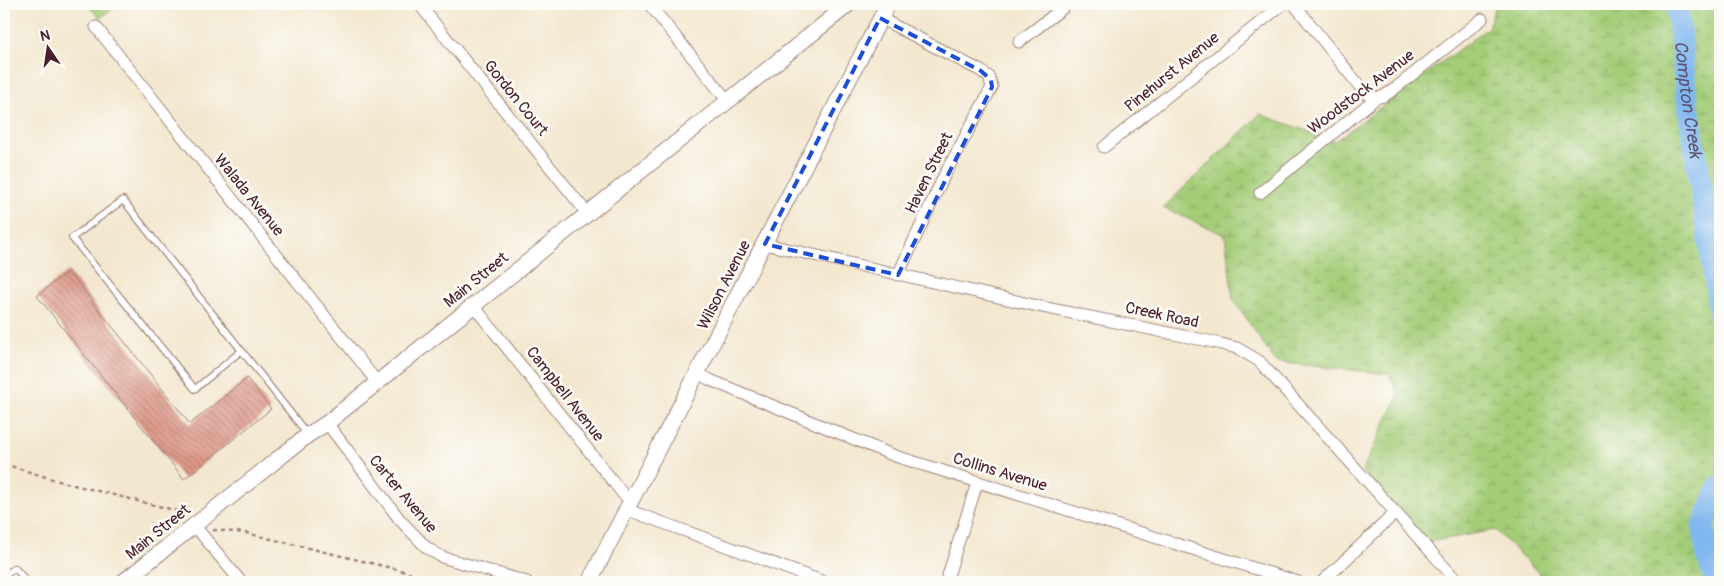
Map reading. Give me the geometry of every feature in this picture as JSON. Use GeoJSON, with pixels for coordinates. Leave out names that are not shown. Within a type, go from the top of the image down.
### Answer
{"type":"FeatureCollection","features":[{"type":"Feature","properties":{"kind":"street","name":"Gordon Court"},"geometry":{"type":"LineString","coordinates":[[419,4],[587,213]]}},
{"type":"Feature","properties":{"kind":"street"},"geometry":{"type":"LineString","coordinates":[[649,4],[727,100]]}},
{"type":"Feature","properties":{"kind":"street","name":"Main Street"},"geometry":{"type":"LineString","coordinates":[[123,582],[190,520],[308,434],[327,423],[727,100],[849,4]]}},
{"type":"Feature","properties":{"kind":"street","name":"Wilson Avenue"},"geometry":{"type":"LineString","coordinates":[[589,582],[888,4]]}},
{"type":"Feature","properties":{"kind":"street"},"geometry":{"type":"LineString","coordinates":[[1019,42],[1068,4]]}},
{"type":"Feature","properties":{"kind":"street","name":"Pinehurst Avenue"},"geometry":{"type":"LineString","coordinates":[[1104,147],[1283,4]]}},
{"type":"Feature","properties":{"kind":"street"},"geometry":{"type":"LineString","coordinates":[[1294,4],[1365,93],[1376,98]]}},
{"type":"Feature","properties":{"kind":"street","name":"Haven Street"},"geometry":{"type":"LineString","coordinates":[[880,18],[981,70],[989,77],[992,87],[944,176],[898,275]]}},
{"type":"Feature","properties":{"kind":"street","name":"Woodstock Avenue"},"geometry":{"type":"LineString","coordinates":[[1260,193],[1376,98],[1384,96],[1393,90],[1482,19]]}},
{"type":"Feature","properties":{"kind":"street","name":"Walada Avenue"},"geometry":{"type":"LineString","coordinates":[[96,27],[377,382]]}},
{"type":"Feature","properties":{"kind":"street","name":"Creek Road"},"geometry":{"type":"LineString","coordinates":[[765,244],[898,275],[1237,348],[1259,361],[1458,582]]}},
{"type":"Feature","properties":{"kind":"street","name":"Campbell Avenue"},"geometry":{"type":"LineString","coordinates":[[473,304],[623,494],[630,506],[824,582]]}},
{"type":"Feature","properties":{"kind":"street","name":"Collins Avenue"},"geometry":{"type":"LineString","coordinates":[[698,373],[710,380],[894,456],[1298,582]]}},
{"type":"Feature","properties":{"kind":"street","name":"Carter Avenue"},"geometry":{"type":"LineString","coordinates":[[327,423],[400,520],[427,548],[442,557],[527,582]]}},
{"type":"Feature","properties":{"kind":"street"},"geometry":{"type":"LineString","coordinates":[[946,582],[977,483]]}},
{"type":"Feature","properties":{"kind":"street"},"geometry":{"type":"LineString","coordinates":[[1322,582],[1395,513]]}},
{"type":"Feature","properties":{"kind":"street"},"geometry":{"type":"LineString","coordinates":[[190,520],[241,582]]}},
{"type":"Feature","properties":{"kind":"lane"},"geometry":{"type":"LineString","coordinates":[[241,351],[195,389],[72,238],[123,200],[308,434]]}},
{"type":"Feature","properties":{"kind":"lane"},"geometry":{"type":"LineString","coordinates":[[4,576],[15,568],[27,582]]}},
{"type":"Feature","properties":{"kind":"path"},"geometry":{"type":"LineString","coordinates":[[4,464],[62,482],[178,511],[190,520]]}},
{"type":"Feature","properties":{"kind":"path"},"geometry":{"type":"LineString","coordinates":[[212,530],[246,533],[400,570],[433,582]]}},
{"type":"Feature","properties":{"kind":"highlighted area"},"geometry":{"type":"Polygon","coordinates":[[[880,18],[981,71],[991,80],[992,87],[898,275],[765,244],[880,18]]]}},
{"type":"Feature","properties":{"kind":"green space"},"geometry":{"type":"Polygon","coordinates":[[[90,4],[119,4],[100,18],[89,6],[90,4]]]}},
{"type":"Feature","properties":{"kind":"green space"},"geometry":{"type":"Polygon","coordinates":[[[1496,4],[1720,4],[1720,582],[1548,582],[1495,530],[1428,542],[1362,471],[1399,395],[1389,374],[1276,362],[1233,299],[1225,235],[1163,208],[1260,114],[1335,141],[1488,28],[1496,4]]]}},
{"type":"Feature","properties":{"kind":"building"},"geometry":{"type":"Polygon","coordinates":[[[68,271],[190,424],[247,378],[271,409],[184,479],[37,296],[68,271]]]}},
{"type":"Feature","properties":{"kind":"waterway","name":"Compton Creek"},"geometry":{"type":"LineString","coordinates":[[1677,4],[1686,91],[1720,314]]}},
{"type":"Feature","properties":{"kind":"waterway","name":"Compton Creek"},"geometry":{"type":"LineString","coordinates":[[1716,582],[1708,559],[1703,526],[1720,486]]}}]}
